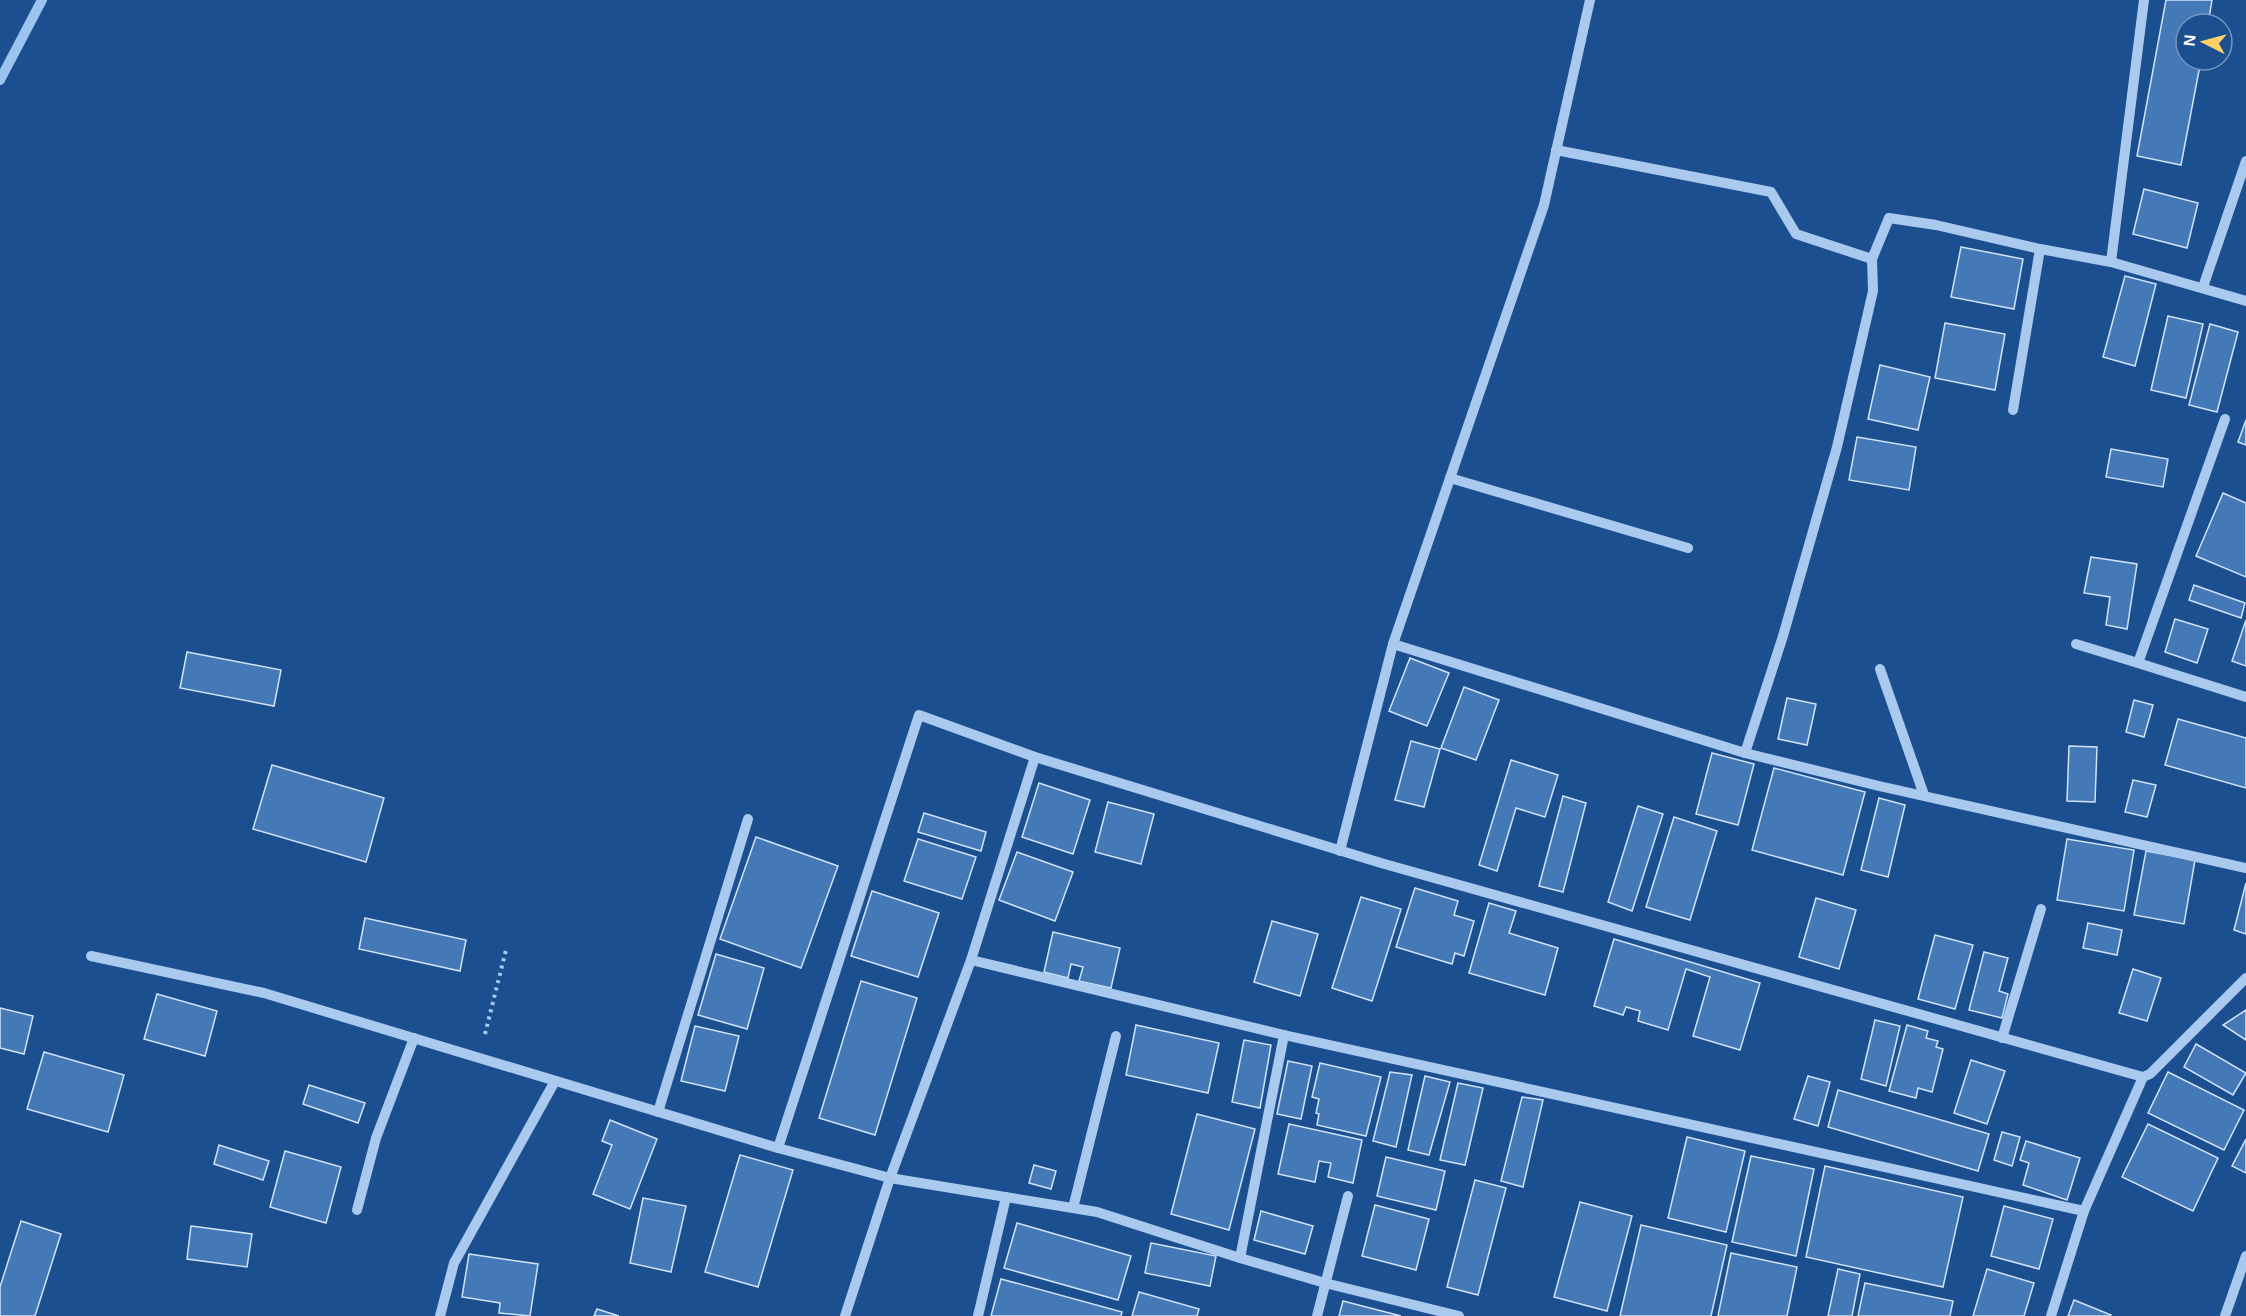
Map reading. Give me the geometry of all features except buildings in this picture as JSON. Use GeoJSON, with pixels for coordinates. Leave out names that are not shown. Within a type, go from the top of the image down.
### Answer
{"type":"FeatureCollection","features":[{"type":"Feature","properties":{"kind":"street"},"geometry":{"type":"LineString","coordinates":[[1340,851],[1393,644],[1545,205],[1590,0]]}},
{"type":"Feature","properties":{"kind":"street"},"geometry":{"type":"LineString","coordinates":[[2111,262],[2144,0]]}},
{"type":"Feature","properties":{"kind":"street"},"geometry":{"type":"LineString","coordinates":[[1556,150],[1771,192],[1796,234],[1872,259]]}},
{"type":"Feature","properties":{"kind":"street"},"geometry":{"type":"LineString","coordinates":[[2203,287],[2246,161]]}},
{"type":"Feature","properties":{"kind":"street"},"geometry":{"type":"LineString","coordinates":[[1745,753],[1783,636],[1836,447],[1873,291],[1872,259],[1889,218],[1936,225],[2040,249],[2111,262],[2246,301]]}},
{"type":"Feature","properties":{"kind":"street"},"geometry":{"type":"LineString","coordinates":[[2013,410],[2040,249]]}},
{"type":"Feature","properties":{"kind":"street"},"geometry":{"type":"LineString","coordinates":[[2138,663],[2225,419]]}},
{"type":"Feature","properties":{"kind":"street"},"geometry":{"type":"LineString","coordinates":[[1450,478],[1688,548]]}},
{"type":"Feature","properties":{"kind":"street"},"geometry":{"type":"LineString","coordinates":[[1393,644],[1745,753],[2246,868]]}},
{"type":"Feature","properties":{"kind":"street"},"geometry":{"type":"LineString","coordinates":[[2076,644],[2246,697]]}},
{"type":"Feature","properties":{"kind":"street"},"geometry":{"type":"LineString","coordinates":[[1880,669],[1923,795]]}},
{"type":"Feature","properties":{"kind":"street"},"geometry":{"type":"LineString","coordinates":[[778,1148],[919,715],[1035,757],[1340,851],[2143,1077],[2150,1074],[2246,978]]}},
{"type":"Feature","properties":{"kind":"street"},"geometry":{"type":"LineString","coordinates":[[845,1316],[890,1178],[971,960],[1035,757]]}},
{"type":"Feature","properties":{"kind":"street"},"geometry":{"type":"LineString","coordinates":[[658,1112],[748,819]]}},
{"type":"Feature","properties":{"kind":"street"},"geometry":{"type":"LineString","coordinates":[[2002,1038],[2041,909]]}},
{"type":"Feature","properties":{"kind":"street"},"geometry":{"type":"LineString","coordinates":[[91,956],[264,993],[778,1148],[890,1178],[1097,1212],[1325,1283],[1459,1316]]}},
{"type":"Feature","properties":{"kind":"street"},"geometry":{"type":"LineString","coordinates":[[971,960],[1284,1035],[2084,1211]]}},
{"type":"Feature","properties":{"kind":"street"},"geometry":{"type":"LineString","coordinates":[[1240,1258],[1284,1035]]}},
{"type":"Feature","properties":{"kind":"street"},"geometry":{"type":"LineString","coordinates":[[1073,1209],[1116,1036]]}},
{"type":"Feature","properties":{"kind":"street"},"geometry":{"type":"LineString","coordinates":[[357,1210],[376,1138],[414,1038]]}},
{"type":"Feature","properties":{"kind":"street"},"geometry":{"type":"LineString","coordinates":[[2051,1316],[2084,1211],[2143,1077]]}},
{"type":"Feature","properties":{"kind":"street"},"geometry":{"type":"LineString","coordinates":[[440,1316],[454,1263],[555,1081]]}},
{"type":"Feature","properties":{"kind":"street"},"geometry":{"type":"LineString","coordinates":[[1317,1316],[1348,1196]]}},
{"type":"Feature","properties":{"kind":"street"},"geometry":{"type":"LineString","coordinates":[[978,1316],[1006,1197]]}},
{"type":"Feature","properties":{"kind":"street"},"geometry":{"type":"LineString","coordinates":[[2225,1316],[2246,1256]]}},
{"type":"Feature","properties":{"kind":"path"},"geometry":{"type":"LineString","coordinates":[[479,1058],[506,950]]}},
{"type":"Feature","properties":{"kind":"waterway"},"geometry":{"type":"LineString","coordinates":[[0,80],[42,0]]}}]}
